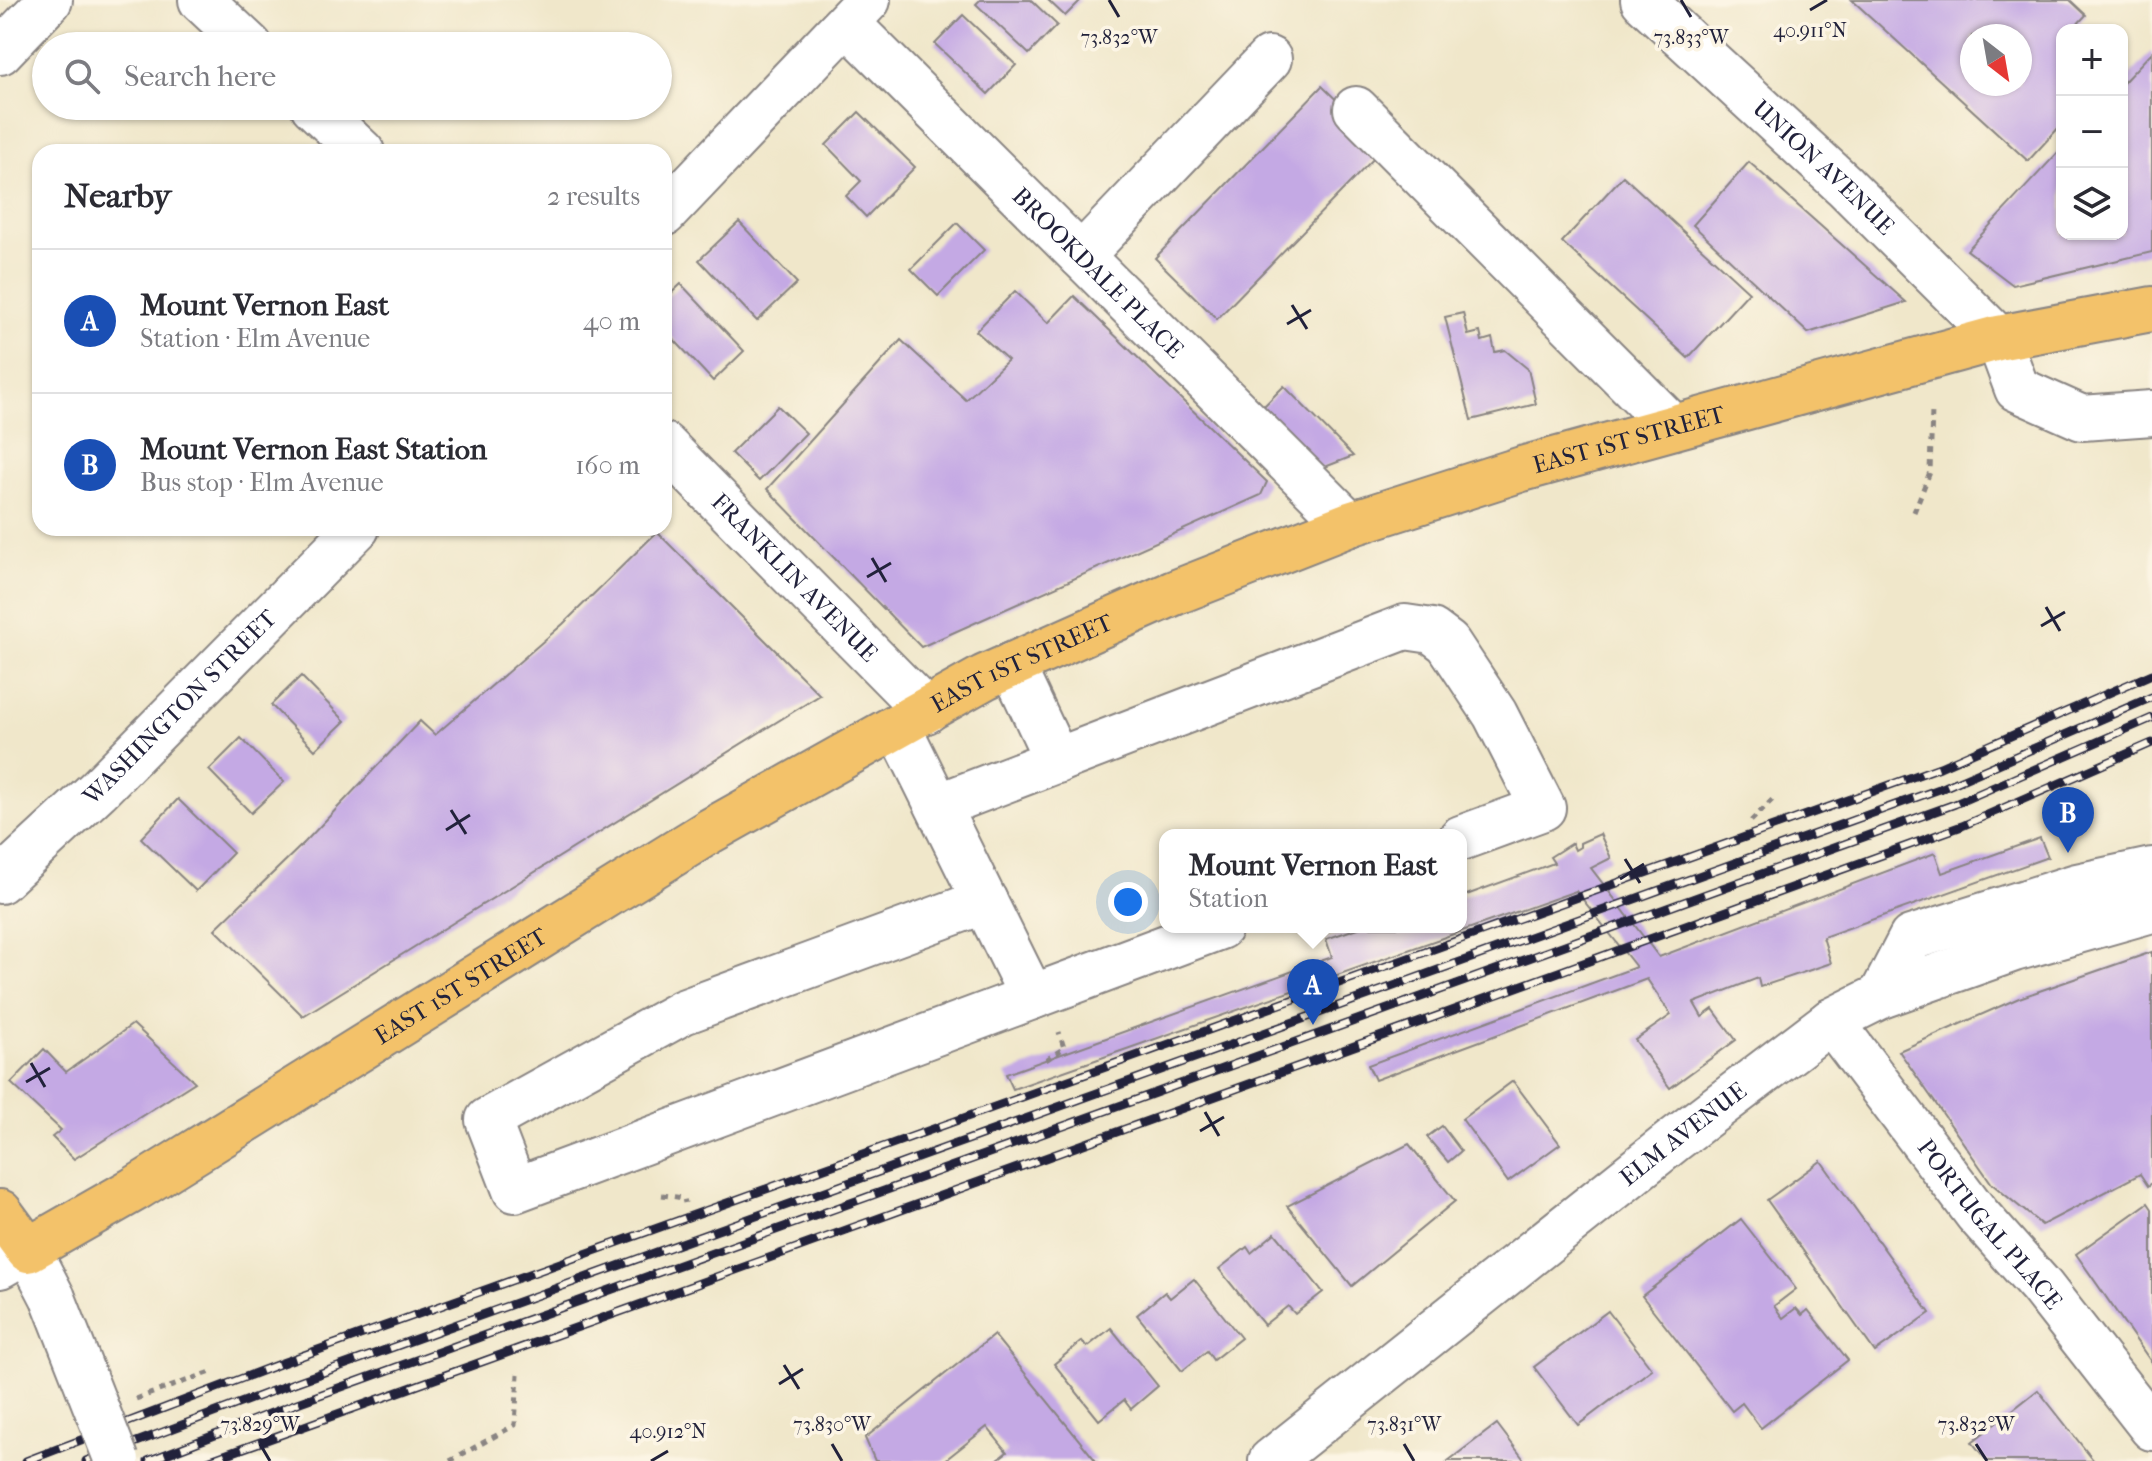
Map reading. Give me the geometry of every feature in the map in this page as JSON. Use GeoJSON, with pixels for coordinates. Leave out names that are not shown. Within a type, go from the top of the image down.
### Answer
{"type":"FeatureCollection","features":[{"type":"Feature","properties":{"kind":"main road","name":"EAST 1ST STREET"},"geometry":{"type":"LineString","coordinates":[[14,1258],[135,1189],[710,831],[985,677],[1174,593],[1350,524],[1522,469],[1998,338],[2152,309]]}},
{"type":"Feature","properties":{"kind":"main road"},"geometry":{"type":"LineString","coordinates":[[0,1212],[14,1258]]}},
{"type":"Feature","properties":{"kind":"street"},"geometry":{"type":"LineString","coordinates":[[0,52],[50,0]]}},
{"type":"Feature","properties":{"kind":"street"},"geometry":{"type":"LineString","coordinates":[[201,0],[235,32]]}},
{"type":"Feature","properties":{"kind":"street","name":"UNION AVENUE"},"geometry":{"type":"LineString","coordinates":[[1643,0],[1844,185],[1998,338]]}},
{"type":"Feature","properties":{"kind":"street"},"geometry":{"type":"LineString","coordinates":[[672,206],[857,11]]}},
{"type":"Feature","properties":{"kind":"street","name":"BROOKDALE PLACE"},"geometry":{"type":"LineString","coordinates":[[857,11],[1081,256],[1350,524]]}},
{"type":"Feature","properties":{"kind":"street"},"geometry":{"type":"LineString","coordinates":[[1081,256],[1269,59]]}},
{"type":"Feature","properties":{"kind":"street"},"geometry":{"type":"LineString","coordinates":[[1356,109],[1673,427]]}},
{"type":"Feature","properties":{"kind":"street"},"geometry":{"type":"LineString","coordinates":[[328,120],[353,144]]}},
{"type":"Feature","properties":{"kind":"street"},"geometry":{"type":"LineString","coordinates":[[1998,338],[2017,389],[2082,418],[2152,413]]}},
{"type":"Feature","properties":{"kind":"street","name":"FRANKLIN AVENUE"},"geometry":{"type":"LineString","coordinates":[[672,454],[912,718],[938,806],[1032,997]]}},
{"type":"Feature","properties":{"kind":"street","name":"WASHINGTON STREET"},"geometry":{"type":"LineString","coordinates":[[0,881],[98,790],[349,536]]}},
{"type":"Feature","properties":{"kind":"street"},"geometry":{"type":"LineString","coordinates":[[938,806],[1405,627],[1432,631],[1448,643],[1495,714],[1543,808],[1467,836]]}},
{"type":"Feature","properties":{"kind":"street"},"geometry":{"type":"LineString","coordinates":[[1012,665],[1057,761]]}},
{"type":"Feature","properties":{"kind":"street"},"geometry":{"type":"LineString","coordinates":[[1881,996],[1911,938],[2077,886],[2152,870]]}},
{"type":"Feature","properties":{"kind":"street"},"geometry":{"type":"LineString","coordinates":[[985,901],[683,1012],[488,1120],[515,1190],[1204,933]]}},
{"type":"Feature","properties":{"kind":"street","name":"ELM AVENUE"},"geometry":{"type":"LineString","coordinates":[[1271,1461],[1673,1141],[1831,1021],[1881,996],[2014,949],[2152,910]]}},
{"type":"Feature","properties":{"kind":"street","name":"PORTUGAL PLACE"},"geometry":{"type":"LineString","coordinates":[[1831,1021],[1977,1214],[2041,1286],[2152,1428]]}},
{"type":"Feature","properties":{"kind":"street"},"geometry":{"type":"LineString","coordinates":[[14,1258],[53,1298],[117,1461]]}},
{"type":"Feature","properties":{"kind":"path"},"geometry":{"type":"LineString","coordinates":[[1914,512],[1930,472],[1932,410]]}},
{"type":"Feature","properties":{"kind":"path"},"geometry":{"type":"LineString","coordinates":[[1751,821],[1773,799]]}},
{"type":"Feature","properties":{"kind":"path"},"geometry":{"type":"LineString","coordinates":[[1046,1060],[1064,1048],[1059,1032]]}},
{"type":"Feature","properties":{"kind":"path"},"geometry":{"type":"LineString","coordinates":[[662,1195],[684,1198],[685,1203]]}},
{"type":"Feature","properties":{"kind":"path"},"geometry":{"type":"LineString","coordinates":[[136,1399],[211,1372]]}},
{"type":"Feature","properties":{"kind":"path"},"geometry":{"type":"LineString","coordinates":[[450,1461],[515,1425],[518,1374]]}},
{"type":"Feature","properties":{"kind":"building"},"geometry":{"type":"Polygon","coordinates":[[[980,0],[1031,0],[1057,25],[1029,54],[976,4],[980,0]]]}},
{"type":"Feature","properties":{"kind":"building"},"geometry":{"type":"Polygon","coordinates":[[[1048,0],[1081,0],[1065,16],[1048,0]]]}},
{"type":"Feature","properties":{"kind":"building"},"geometry":{"type":"Polygon","coordinates":[[[1852,0],[2070,0],[2086,15],[2078,24],[2056,24],[2056,131],[2028,161],[1852,0]]]}},
{"type":"Feature","properties":{"kind":"building"},"geometry":{"type":"Polygon","coordinates":[[[963,15],[1016,65],[988,94],[935,44],[963,15]]]}},
{"type":"Feature","properties":{"kind":"building"},"geometry":{"type":"Polygon","coordinates":[[[2152,52],[2152,252],[2013,285],[1967,250],[2056,154],[2056,240],[2128,240],[2128,78],[2152,52]]]}},
{"type":"Feature","properties":{"kind":"building"},"geometry":{"type":"Polygon","coordinates":[[[1322,86],[1385,147],[1217,319],[1155,258],[1322,86]]]}},
{"type":"Feature","properties":{"kind":"building"},"geometry":{"type":"Polygon","coordinates":[[[859,112],[915,167],[866,217],[846,196],[861,181],[826,145],[859,112]]]}},
{"type":"Feature","properties":{"kind":"building"},"geometry":{"type":"Polygon","coordinates":[[[1749,162],[1906,302],[1808,333],[1693,225],[1749,162]]]}},
{"type":"Feature","properties":{"kind":"building"},"geometry":{"type":"Polygon","coordinates":[[[1623,176],[1749,292],[1688,358],[1562,242],[1623,176]]]}},
{"type":"Feature","properties":{"kind":"building"},"geometry":{"type":"Polygon","coordinates":[[[739,222],[797,283],[757,321],[699,260],[739,222]]]}},
{"type":"Feature","properties":{"kind":"building"},"geometry":{"type":"Polygon","coordinates":[[[957,223],[984,250],[938,296],[911,269],[957,223]]]}},
{"type":"Feature","properties":{"kind":"building"},"geometry":{"type":"Polygon","coordinates":[[[681,284],[744,351],[713,381],[672,337],[672,292],[681,284]]]}},
{"type":"Feature","properties":{"kind":"building"},"geometry":{"type":"Polygon","coordinates":[[[1015,291],[1048,323],[1074,296],[1267,482],[1261,495],[921,647],[767,489],[901,340],[966,400],[1008,360],[976,331],[1015,291]]]}},
{"type":"Feature","properties":{"kind":"building"},"geometry":{"type":"Polygon","coordinates":[[[1463,313],[1468,335],[1480,332],[1482,341],[1492,338],[1495,352],[1505,350],[1528,369],[1536,404],[1471,420],[1445,317],[1463,313]]]}},
{"type":"Feature","properties":{"kind":"building"},"geometry":{"type":"Polygon","coordinates":[[[1284,386],[1353,456],[1312,472],[1255,415],[1284,386]]]}},
{"type":"Feature","properties":{"kind":"building"},"geometry":{"type":"Polygon","coordinates":[[[778,406],[806,433],[759,481],[731,453],[778,406]]]}},
{"type":"Feature","properties":{"kind":"building"},"geometry":{"type":"Polygon","coordinates":[[[653,536],[661,536],[820,695],[303,1016],[215,929],[305,842],[420,721],[435,735],[563,624],[653,536]]]}},
{"type":"Feature","properties":{"kind":"building"},"geometry":{"type":"Polygon","coordinates":[[[301,676],[345,721],[315,750],[271,705],[301,676]]]}},
{"type":"Feature","properties":{"kind":"building"},"geometry":{"type":"Polygon","coordinates":[[[241,738],[284,782],[251,813],[209,770],[241,738]]]}},
{"type":"Feature","properties":{"kind":"building"},"geometry":{"type":"Polygon","coordinates":[[[178,799],[233,853],[196,891],[141,838],[178,799]]]}},
{"type":"Feature","properties":{"kind":"building"},"geometry":{"type":"Polygon","coordinates":[[[1600,834],[1611,858],[1591,868],[1659,957],[1935,853],[1942,873],[2040,838],[2048,857],[1823,937],[1831,963],[1760,987],[1758,978],[1694,1003],[1702,1017],[1713,1009],[1736,1040],[1670,1088],[1635,1040],[1671,1015],[1647,979],[1375,1080],[1368,1065],[1636,967],[1576,891],[1467,929],[1467,895],[1554,863],[1550,857],[1572,843],[1575,850],[1580,843],[1600,834]]]}},
{"type":"Feature","properties":{"kind":"building"},"geometry":{"type":"Polygon","coordinates":[[[1344,933],[1457,933],[1013,1089],[1006,1074],[1332,957],[1326,939],[1344,933]]]}},
{"type":"Feature","properties":{"kind":"building"},"geometry":{"type":"Polygon","coordinates":[[[2152,952],[2152,1183],[2148,1186],[2140,1174],[2042,1225],[1992,1184],[1899,1051],[2019,998],[2152,952]]]}},
{"type":"Feature","properties":{"kind":"building"},"geometry":{"type":"Polygon","coordinates":[[[133,1024],[195,1082],[74,1159],[52,1137],[61,1130],[11,1083],[44,1049],[66,1072],[133,1024]]]}},
{"type":"Feature","properties":{"kind":"building"},"geometry":{"type":"Polygon","coordinates":[[[1513,1081],[1560,1144],[1508,1182],[1462,1119],[1513,1081]]]}},
{"type":"Feature","properties":{"kind":"building"},"geometry":{"type":"Polygon","coordinates":[[[1442,1126],[1461,1151],[1448,1162],[1427,1137],[1442,1126]]]}},
{"type":"Feature","properties":{"kind":"building"},"geometry":{"type":"Polygon","coordinates":[[[1409,1144],[1455,1201],[1352,1286],[1287,1206],[1409,1144]]]}},
{"type":"Feature","properties":{"kind":"building"},"geometry":{"type":"Polygon","coordinates":[[[1821,1161],[1930,1313],[1875,1352],[1767,1200],[1821,1161]]]}},
{"type":"Feature","properties":{"kind":"building"},"geometry":{"type":"Polygon","coordinates":[[[2148,1203],[2152,1209],[2152,1363],[2076,1254],[2148,1203]]]}},
{"type":"Feature","properties":{"kind":"building"},"geometry":{"type":"Polygon","coordinates":[[[1741,1219],[1796,1289],[1774,1306],[1783,1318],[1796,1308],[1802,1315],[1808,1310],[1848,1360],[1761,1428],[1742,1403],[1732,1411],[1642,1296],[1741,1219]]]}},
{"type":"Feature","properties":{"kind":"building"},"geometry":{"type":"Polygon","coordinates":[[[1275,1233],[1323,1292],[1295,1314],[1288,1306],[1264,1325],[1219,1269],[1247,1247],[1251,1253],[1275,1233]]]}},
{"type":"Feature","properties":{"kind":"building"},"geometry":{"type":"Polygon","coordinates":[[[1194,1279],[1241,1338],[1213,1360],[1207,1351],[1182,1371],[1137,1315],[1165,1292],[1170,1298],[1194,1279]]]}},
{"type":"Feature","properties":{"kind":"building"},"geometry":{"type":"Polygon","coordinates":[[[1608,1311],[1652,1369],[1578,1425],[1534,1367],[1608,1311]]]}},
{"type":"Feature","properties":{"kind":"building"},"geometry":{"type":"Polygon","coordinates":[[[1111,1328],[1158,1386],[1131,1409],[1124,1400],[1099,1420],[1054,1364],[1082,1341],[1087,1347],[1111,1328]]]}},
{"type":"Feature","properties":{"kind":"building"},"geometry":{"type":"Polygon","coordinates":[[[994,1335],[1096,1461],[999,1461],[1007,1452],[987,1427],[944,1461],[875,1461],[865,1438],[994,1335]]]}},
{"type":"Feature","properties":{"kind":"building"},"geometry":{"type":"Polygon","coordinates":[[[2038,1390],[2094,1461],[1987,1461],[1972,1442],[2038,1390]]]}},
{"type":"Feature","properties":{"kind":"building"},"geometry":{"type":"Polygon","coordinates":[[[1497,1424],[1525,1461],[1448,1461],[1497,1424]]]}},
{"type":"Feature","properties":{"kind":"railway"},"geometry":{"type":"LineString","coordinates":[[26,1461],[282,1363],[1940,767],[2152,674]]}},
{"type":"Feature","properties":{"kind":"railway"},"geometry":{"type":"LineString","coordinates":[[86,1461],[291,1384],[1945,787],[2152,697]]}},
{"type":"Feature","properties":{"kind":"railway"},"geometry":{"type":"LineString","coordinates":[[148,1461],[300,1402],[1955,804],[2152,718]]}},
{"type":"Feature","properties":{"kind":"railway"},"geometry":{"type":"LineString","coordinates":[[208,1461],[1962,826],[2152,743]]}},
{"type":"Feature","properties":{"kind":"place","name":"Mount Vernon East Station"},"geometry":{"type":"Point","coordinates":[2068,853]}},
{"type":"Feature","properties":{"kind":"place","name":"Mount Vernon East"},"geometry":{"type":"Point","coordinates":[1313,1025]}}]}
